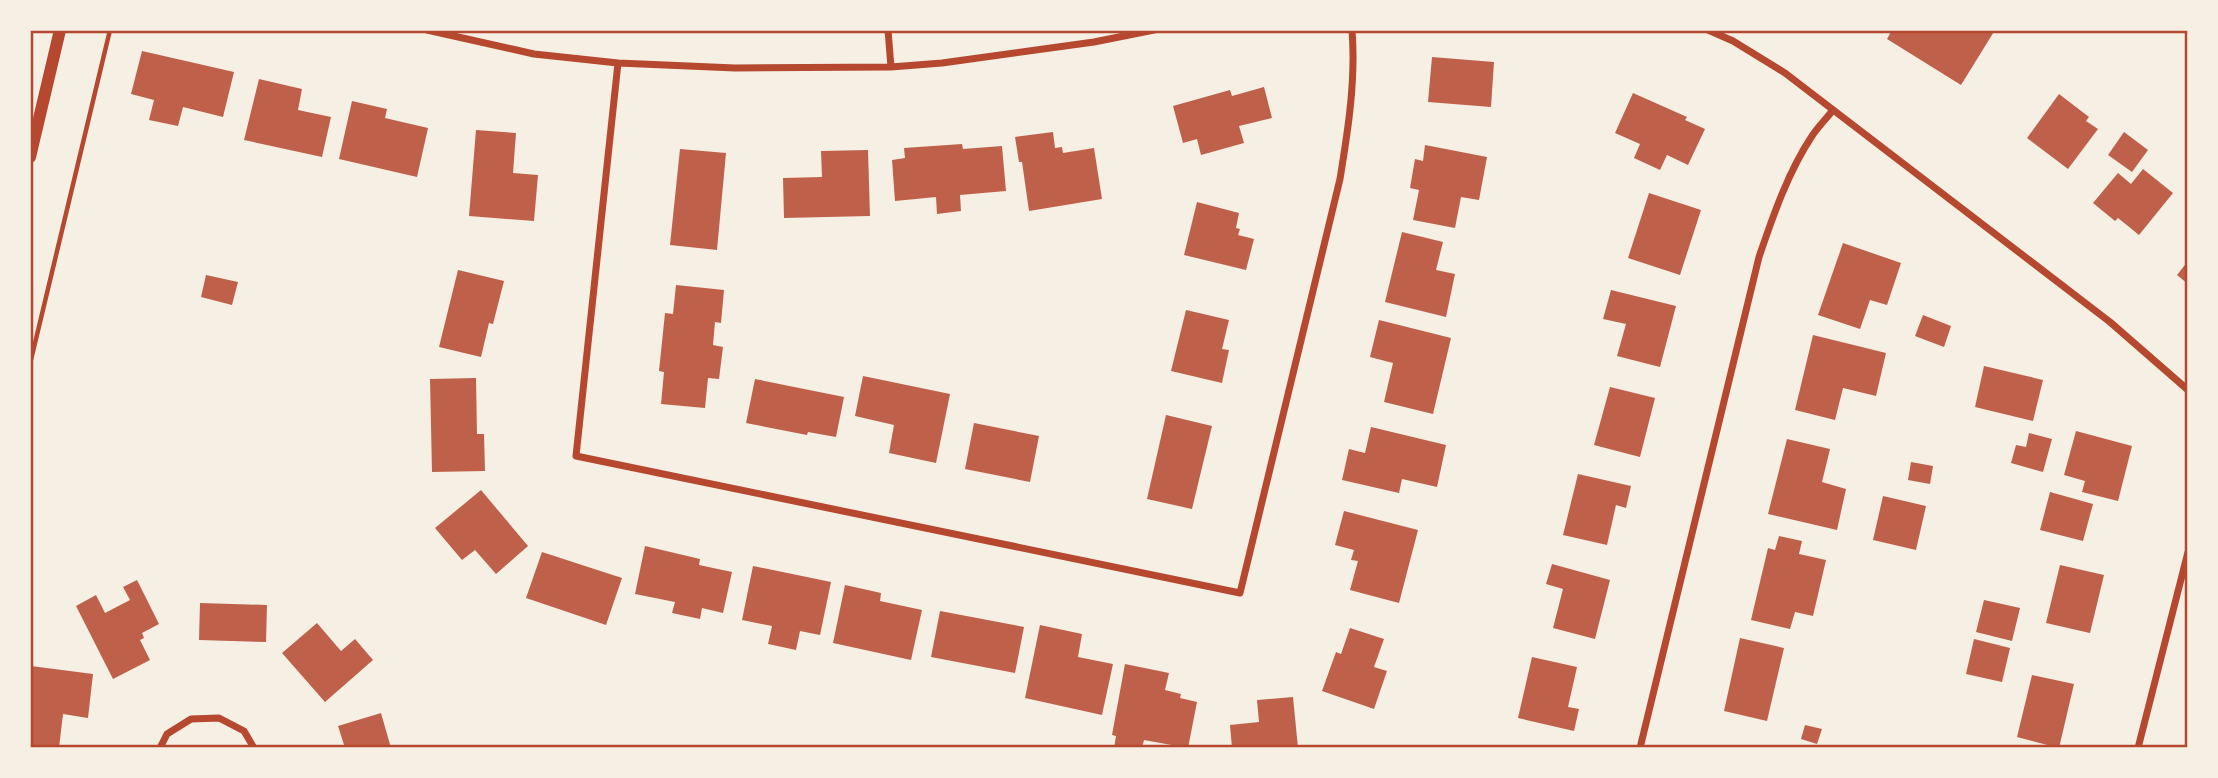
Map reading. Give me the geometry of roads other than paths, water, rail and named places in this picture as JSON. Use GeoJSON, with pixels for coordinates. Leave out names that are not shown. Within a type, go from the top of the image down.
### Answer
{"type":"FeatureCollection","features":[{"type":"Feature","properties":{"kind":"street"},"geometry":{"type":"LineString","coordinates":[[30,157],[60,30]]}},
{"type":"Feature","properties":{"kind":"street"},"geometry":{"type":"LineString","coordinates":[[427,30],[534,54],[618,63],[735,68],[891,67],[942,63],[1094,42],[1154,30]]}},
{"type":"Feature","properties":{"kind":"street"},"geometry":{"type":"LineString","coordinates":[[888,30],[891,67]]}},
{"type":"Feature","properties":{"kind":"street"},"geometry":{"type":"LineString","coordinates":[[618,63],[576,456],[1240,593],[1340,179],[1350,116],[1352,30]]}},
{"type":"Feature","properties":{"kind":"street"},"geometry":{"type":"LineString","coordinates":[[1708,30],[1733,41],[1785,73],[2110,323],[2188,390]]}},
{"type":"Feature","properties":{"kind":"street"},"geometry":{"type":"LineString","coordinates":[[1640,748],[1759,257],[1791,176],[1812,136],[1833,110]]}},
{"type":"Feature","properties":{"kind":"street"},"geometry":{"type":"LineString","coordinates":[[2138,748],[2188,552]]}},
{"type":"Feature","properties":{"kind":"street"},"geometry":{"type":"LineString","coordinates":[[160,748],[167,734],[191,719],[219,718],[244,731],[254,748]]}}]}
